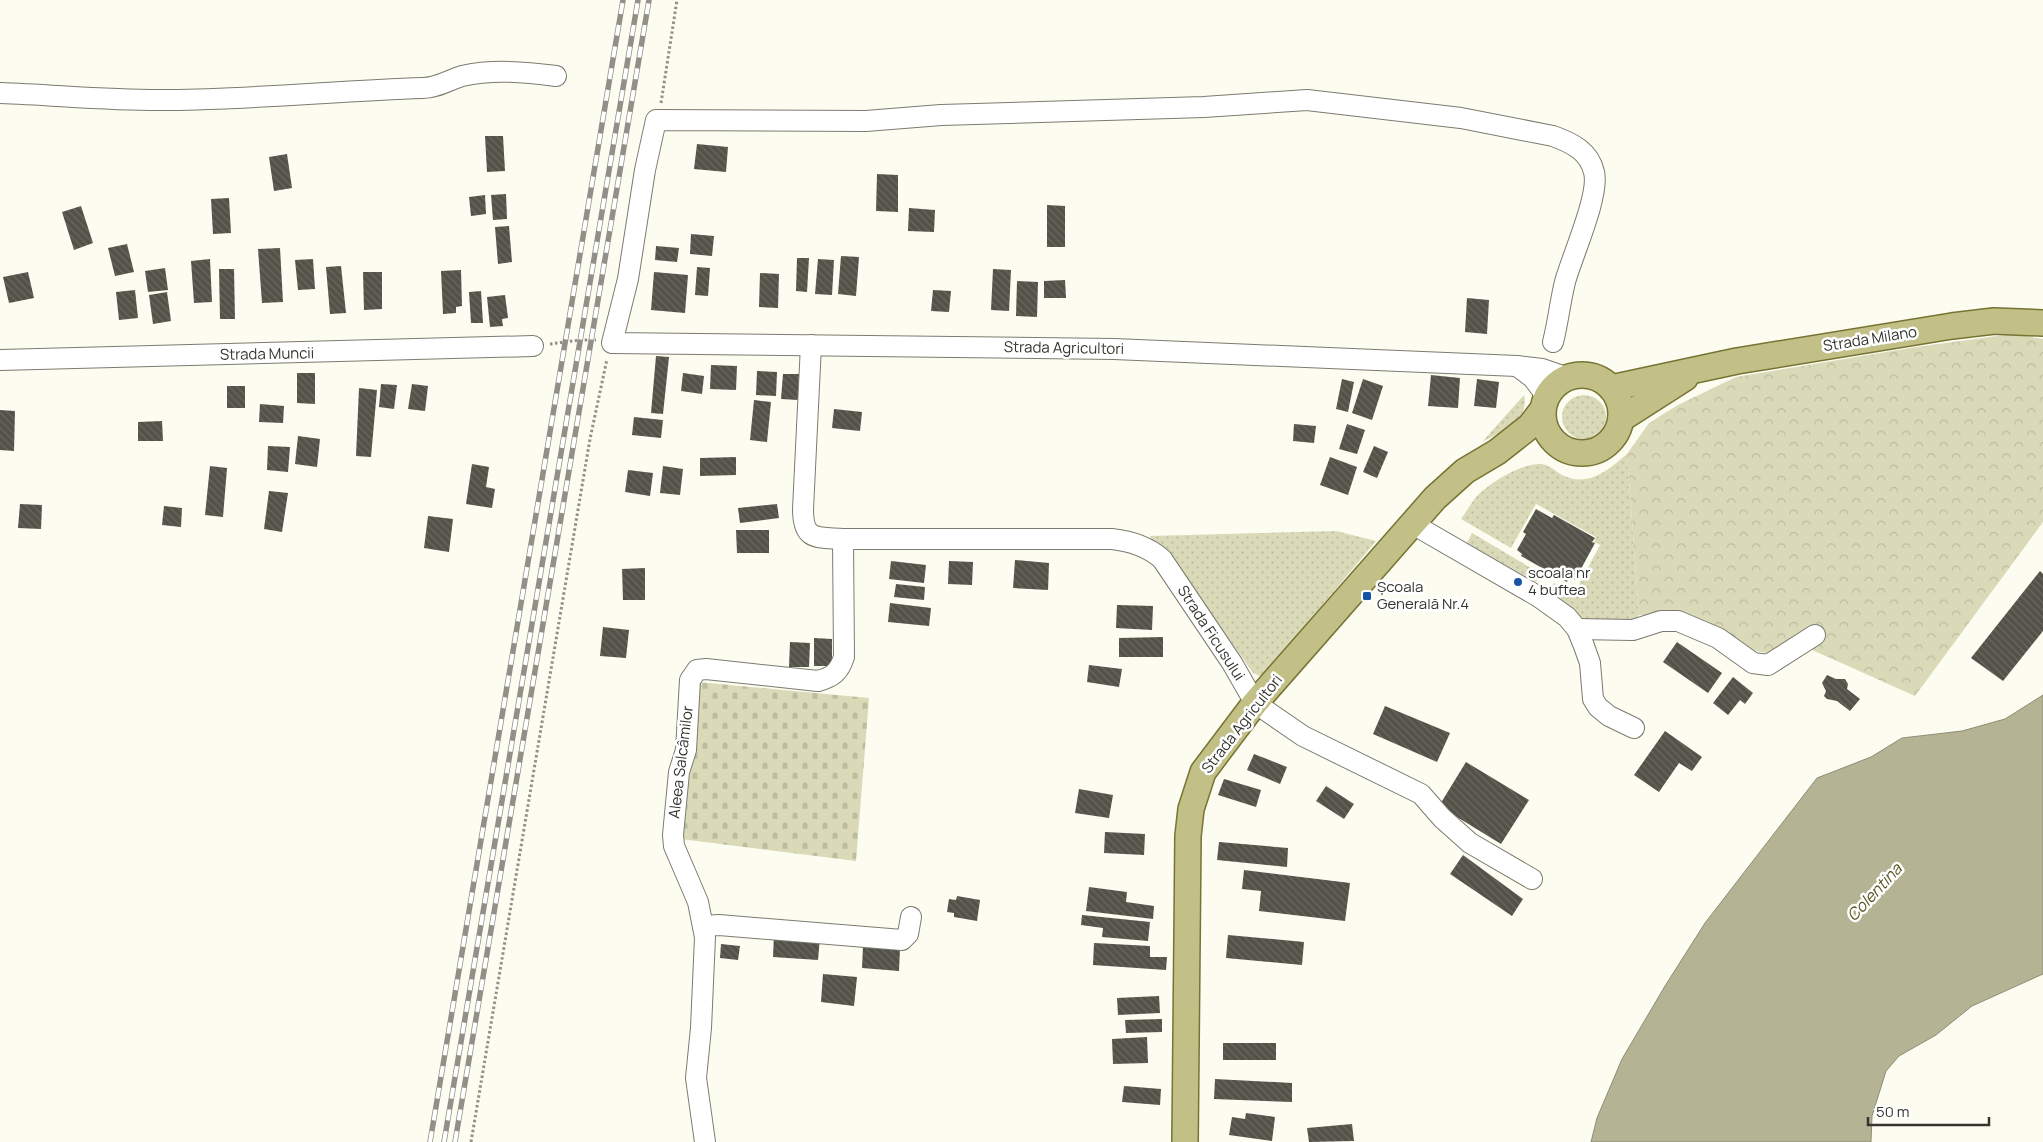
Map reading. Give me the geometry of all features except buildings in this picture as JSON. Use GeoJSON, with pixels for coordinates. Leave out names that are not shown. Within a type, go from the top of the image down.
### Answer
{"type":"FeatureCollection","features":[{"type":"Feature","properties":{"kind":"main road","name":"Strada Milano"},"geometry":{"type":"LineString","coordinates":[[1611,388],[1765,356],[1952,326],[1994,322],[2043,323]]}},
{"type":"Feature","properties":{"kind":"main road","name":"Strada Milano"},"geometry":{"type":"LineString","coordinates":[[1621,419],[1698,370]]}},
{"type":"Feature","properties":{"kind":"main road"},"geometry":{"type":"LineString","coordinates":[[1590,376],[1602,380],[1611,388],[1620,408],[1621,419],[1611,440],[1592,452],[1569,451],[1555,442],[1546,428],[1545,403],[1556,386],[1568,378],[1590,376]]}},
{"type":"Feature","properties":{"kind":"main road","name":"Strada Agricultori"},"geometry":{"type":"LineString","coordinates":[[1185,1142],[1186,910],[1190,815],[1197,784],[1203,772],[1255,703],[1411,522],[1466,471],[1497,452],[1530,426],[1545,403]]}},
{"type":"Feature","properties":{"kind":"main road","name":"Strada Agricultori"},"geometry":{"type":"LineString","coordinates":[[1497,452],[1555,442]]}},
{"type":"Feature","properties":{"kind":"street"},"geometry":{"type":"LineString","coordinates":[[0,93],[117,100],[220,99],[377,89],[426,88],[462,76],[488,73],[522,72],[556,76]]}},
{"type":"Feature","properties":{"kind":"street"},"geometry":{"type":"LineString","coordinates":[[612,343],[628,279],[647,155],[656,120],[866,121],[941,115],[1204,107],[1300,100],[1461,118],[1553,136],[1566,141],[1584,152],[1591,161],[1596,186],[1564,285],[1553,342]]}},
{"type":"Feature","properties":{"kind":"street","name":"Strada Agricultori"},"geometry":{"type":"LineString","coordinates":[[612,343],[1124,349],[1516,366],[1542,369],[1568,378]]}},
{"type":"Feature","properties":{"kind":"street"},"geometry":{"type":"LineString","coordinates":[[811,345],[803,523],[809,534],[815,537],[843,539]]}},
{"type":"Feature","properties":{"kind":"street","name":"Strada Muncii"},"geometry":{"type":"LineString","coordinates":[[0,360],[533,346]]}},
{"type":"Feature","properties":{"kind":"street"},"geometry":{"type":"LineString","coordinates":[[1516,366],[1539,384],[1545,403]]}},
{"type":"Feature","properties":{"kind":"street"},"geometry":{"type":"LineString","coordinates":[[1411,522],[1554,607],[1567,617],[1577,629],[1590,663],[1593,698],[1598,707],[1609,716],[1634,728]]}},
{"type":"Feature","properties":{"kind":"street","name":"Strada Ficusului"},"geometry":{"type":"LineString","coordinates":[[843,539],[1112,539],[1137,544],[1152,550],[1162,558],[1232,663],[1255,703],[1280,722],[1304,736],[1422,794],[1442,818],[1470,842],[1532,879]]}},
{"type":"Feature","properties":{"kind":"street","name":"Aleea Salcâmilor"},"geometry":{"type":"LineString","coordinates":[[705,1142],[696,1078],[701,1028],[705,936],[698,902],[674,846],[673,835],[679,772],[686,750],[690,680],[697,670],[706,669],[818,681],[830,677],[840,669],[844,649],[843,539]]}},
{"type":"Feature","properties":{"kind":"street"},"geometry":{"type":"LineString","coordinates":[[1577,629],[1632,630],[1661,621],[1678,621],[1718,638],[1752,663],[1768,665],[1815,635]]}},
{"type":"Feature","properties":{"kind":"street"},"geometry":{"type":"LineString","coordinates":[[703,926],[719,925],[902,940],[908,934],[911,916]]}},
{"type":"Feature","properties":{"kind":"path"},"geometry":{"type":"LineString","coordinates":[[656,120],[662,98],[677,0]]}},
{"type":"Feature","properties":{"kind":"path"},"geometry":{"type":"LineString","coordinates":[[471,1142],[590,439],[602,372],[612,343],[580,340],[533,346]]}},
{"type":"Feature","properties":{"kind":"green space"},"geometry":{"type":"Polygon","coordinates":[[[2012,334],[2043,339],[2043,522],[1915,696],[1810,649],[1771,654],[1752,650],[1671,615],[1639,615],[1627,454],[1649,423],[1678,405],[1736,377],[1916,347],[2012,334]]]}},
{"type":"Feature","properties":{"kind":"green space"},"geometry":{"type":"Polygon","coordinates":[[[1524,395],[1525,404],[1523,412],[1518,419],[1505,430],[1482,442],[1524,395]]]}},
{"type":"Feature","properties":{"kind":"green space"},"geometry":{"type":"Polygon","coordinates":[[[1588,395],[1600,401],[1605,408],[1605,426],[1600,433],[1593,438],[1580,439],[1572,436],[1565,429],[1562,413],[1565,405],[1572,398],[1588,395]]]}},
{"type":"Feature","properties":{"kind":"green space"},"geometry":{"type":"Polygon","coordinates":[[[1627,454],[1639,615],[1636,619],[1591,626],[1549,593],[1554,583],[1574,594],[1600,545],[1594,542],[1596,537],[1536,504],[1511,548],[1461,519],[1479,494],[1500,479],[1525,466],[1541,464],[1552,468],[1562,475],[1581,479],[1598,475],[1613,466],[1627,454]]]}},
{"type":"Feature","properties":{"kind":"green space"},"geometry":{"type":"Polygon","coordinates":[[[1336,531],[1376,541],[1266,672],[1260,676],[1253,673],[1181,571],[1154,544],[1150,536],[1336,531]]]}},
{"type":"Feature","properties":{"kind":"green space"},"geometry":{"type":"Polygon","coordinates":[[[1472,533],[1541,574],[1536,582],[1467,543],[1472,533]]]}},
{"type":"Feature","properties":{"kind":"green space"},"geometry":{"type":"Polygon","coordinates":[[[698,682],[869,698],[856,861],[681,839],[698,682]]]}},
{"type":"Feature","properties":{"kind":"water","name":"Colentina"},"geometry":{"type":"Polygon","coordinates":[[[2043,695],[2043,974],[1972,1006],[1936,1035],[1899,1056],[1886,1071],[1872,1116],[1871,1142],[1591,1142],[1597,1118],[1622,1059],[1665,986],[1705,923],[1817,778],[1871,757],[1902,738],[1962,731],[2005,719],[2043,695]]]}},
{"type":"Feature","properties":{"kind":"railway"},"geometry":{"type":"LineString","coordinates":[[430,1142],[623,0]]}},
{"type":"Feature","properties":{"kind":"railway"},"geometry":{"type":"LineString","coordinates":[[444,1142],[638,0]]}},
{"type":"Feature","properties":{"kind":"railway"},"geometry":{"type":"LineString","coordinates":[[455,1142],[649,0]]}},
{"type":"Feature","properties":{"kind":"place","name":"scoala nr 4 buftea"},"geometry":{"type":"Point","coordinates":[1518,582]}},
{"type":"Feature","properties":{"kind":"place","name":"Școala Generală Nr.4"},"geometry":{"type":"Point","coordinates":[1367,596]}}]}
